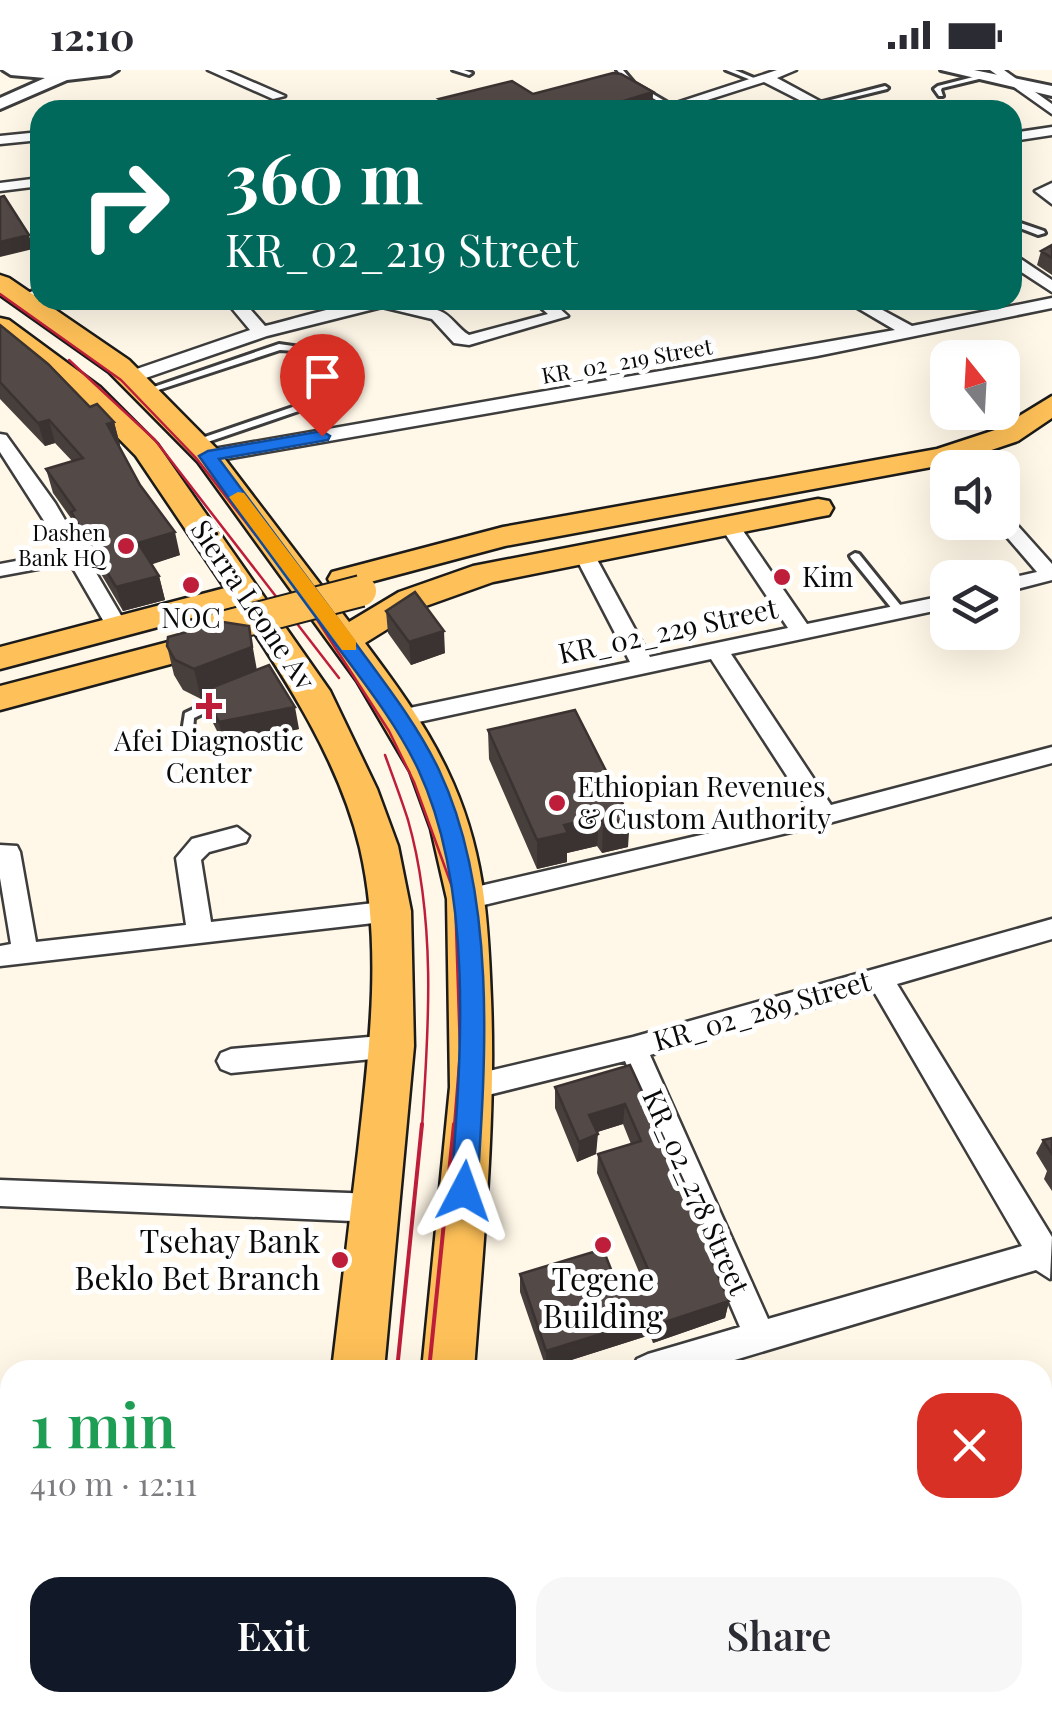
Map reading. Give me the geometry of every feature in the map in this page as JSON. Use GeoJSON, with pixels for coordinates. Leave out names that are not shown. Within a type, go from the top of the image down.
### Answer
{"type":"FeatureCollection","features":[{"type":"Feature","properties":{"kind":"main road","name":"Sierra Leone Av"},"geometry":{"type":"LineString","coordinates":[[23,301],[60,368],[147,450],[245,592],[286,663],[331,726],[379,846],[390,911],[392,1046],[359,1360]]}},
{"type":"Feature","properties":{"kind":"main road","name":"Sierra Leone Av"},"geometry":{"type":"LineString","coordinates":[[35,310],[138,384],[202,450],[346,640],[400,718],[429,771],[450,829],[467,898],[472,1087],[449,1360]]}},
{"type":"Feature","properties":{"kind":"main road"},"geometry":{"type":"LineString","coordinates":[[0,686],[204,624],[353,585],[896,473],[1008,435],[1052,405]]}},
{"type":"Feature","properties":{"kind":"main road"},"geometry":{"type":"LineString","coordinates":[[1015,450],[1052,432]]}},
{"type":"Feature","properties":{"kind":"main road"},"geometry":{"type":"LineString","coordinates":[[288,566],[324,573],[527,523],[834,467],[930,472]]}},
{"type":"Feature","properties":{"kind":"main road"},"geometry":{"type":"LineString","coordinates":[[346,640],[398,602],[499,571],[844,504],[882,490],[896,473]]}},
{"type":"Feature","properties":{"kind":"main road"},"geometry":{"type":"LineString","coordinates":[[0,658],[245,592]]}},
{"type":"Feature","properties":{"kind":"main road"},"geometry":{"type":"LineString","coordinates":[[0,668],[204,624]]}},
{"type":"Feature","properties":{"kind":"main road"},"geometry":{"type":"LineString","coordinates":[[0,698],[229,637],[286,663]]}},
{"type":"Feature","properties":{"kind":"street"},"geometry":{"type":"LineString","coordinates":[[16,70],[110,70]]}},
{"type":"Feature","properties":{"kind":"street"},"geometry":{"type":"LineString","coordinates":[[214,70],[278,96]]}},
{"type":"Feature","properties":{"kind":"street"},"geometry":{"type":"LineString","coordinates":[[692,100],[790,70]]}},
{"type":"Feature","properties":{"kind":"street"},"geometry":{"type":"LineString","coordinates":[[950,70],[988,74],[1052,91]]}},
{"type":"Feature","properties":{"kind":"street"},"geometry":{"type":"LineString","coordinates":[[0,104],[73,72]]}},
{"type":"Feature","properties":{"kind":"street"},"geometry":{"type":"LineString","coordinates":[[762,79],[810,100]]}},
{"type":"Feature","properties":{"kind":"street"},"geometry":{"type":"LineString","coordinates":[[1015,83],[1052,110]]}},
{"type":"Feature","properties":{"kind":"street"},"geometry":{"type":"LineString","coordinates":[[1022,136],[1052,131]]}},
{"type":"Feature","properties":{"kind":"street"},"geometry":{"type":"LineString","coordinates":[[0,140],[30,137]]}},
{"type":"Feature","properties":{"kind":"street"},"geometry":{"type":"LineString","coordinates":[[0,186],[30,183]]}},
{"type":"Feature","properties":{"kind":"street"},"geometry":{"type":"LineString","coordinates":[[1052,188],[1042,191],[1052,200]]}},
{"type":"Feature","properties":{"kind":"street"},"geometry":{"type":"LineString","coordinates":[[1022,265],[1052,287]]}},
{"type":"Feature","properties":{"kind":"street","name":"KR_02_219 Street"},"geometry":{"type":"LineString","coordinates":[[1022,309],[1052,302]]}},
{"type":"Feature","properties":{"kind":"street"},"geometry":{"type":"LineString","coordinates":[[242,310],[261,332]]}},
{"type":"Feature","properties":{"kind":"street"},"geometry":{"type":"LineString","coordinates":[[138,384],[261,332],[344,310]]}},
{"type":"Feature","properties":{"kind":"street"},"geometry":{"type":"LineString","coordinates":[[429,310],[460,340],[560,316],[552,310]]}},
{"type":"Feature","properties":{"kind":"street"},"geometry":{"type":"LineString","coordinates":[[870,310],[912,333]]}},
{"type":"Feature","properties":{"kind":"street","name":"KR_02_219 Street"},"geometry":{"type":"LineString","coordinates":[[202,450],[912,333],[1016,310]]}},
{"type":"Feature","properties":{"kind":"street"},"geometry":{"type":"LineString","coordinates":[[0,440],[76,556],[118,629]]}},
{"type":"Feature","properties":{"kind":"street"},"geometry":{"type":"LineString","coordinates":[[730,526],[804,634]]}},
{"type":"Feature","properties":{"kind":"street"},"geometry":{"type":"LineString","coordinates":[[1020,539],[1051,574],[1020,582]]}},
{"type":"Feature","properties":{"kind":"street"},"geometry":{"type":"LineString","coordinates":[[584,554],[644,667]]}},
{"type":"Feature","properties":{"kind":"street"},"geometry":{"type":"LineString","coordinates":[[0,570],[76,556]]}},
{"type":"Feature","properties":{"kind":"street","name":"KR_02_229 Street"},"geometry":{"type":"LineString","coordinates":[[400,718],[930,606]]}},
{"type":"Feature","properties":{"kind":"street"},"geometry":{"type":"LineString","coordinates":[[718,652],[825,814]]}},
{"type":"Feature","properties":{"kind":"street"},"geometry":{"type":"LineString","coordinates":[[467,898],[825,814],[1052,755]]}},
{"type":"Feature","properties":{"kind":"street"},"geometry":{"type":"LineString","coordinates":[[200,932],[188,858],[201,846],[237,836]]}},
{"type":"Feature","properties":{"kind":"street"},"geometry":{"type":"LineString","coordinates":[[8,852],[12,954],[390,911]]}},
{"type":"Feature","properties":{"kind":"street","name":"KR_02_289 Street"},"geometry":{"type":"LineString","coordinates":[[472,1087],[633,1048],[1052,929]]}},
{"type":"Feature","properties":{"kind":"street"},"geometry":{"type":"LineString","coordinates":[[682,1360],[1049,1257],[879,977]]}},
{"type":"Feature","properties":{"kind":"street"},"geometry":{"type":"LineString","coordinates":[[230,1060],[392,1046]]}},
{"type":"Feature","properties":{"kind":"street","name":"KR_02_278 Street"},"geometry":{"type":"LineString","coordinates":[[633,1048],[760,1337]]}},
{"type":"Feature","properties":{"kind":"street"},"geometry":{"type":"LineString","coordinates":[[0,1193],[375,1208]]}},
{"type":"Feature","properties":{"kind":"lane"},"geometry":{"type":"LineString","coordinates":[[456,70],[469,73]]}},
{"type":"Feature","properties":{"kind":"lane"},"geometry":{"type":"LineString","coordinates":[[620,70],[655,100]]}},
{"type":"Feature","properties":{"kind":"lane"},"geometry":{"type":"LineString","coordinates":[[729,70],[762,79]]}},
{"type":"Feature","properties":{"kind":"lane"},"geometry":{"type":"LineString","coordinates":[[941,95],[936,88],[940,86],[988,74]]}},
{"type":"Feature","properties":{"kind":"lane"},"geometry":{"type":"LineString","coordinates":[[848,100],[885,88]]}},
{"type":"Feature","properties":{"kind":"lane"},"geometry":{"type":"LineString","coordinates":[[1022,226],[1040,233]]}},
{"type":"Feature","properties":{"kind":"lane"},"geometry":{"type":"LineString","coordinates":[[138,384],[279,347],[296,349],[340,382],[333,394],[322,400],[202,450]]}},
{"type":"Feature","properties":{"kind":"lane"},"geometry":{"type":"LineString","coordinates":[[856,556],[900,613]]}},
{"type":"Feature","properties":{"kind":"lane"},"geometry":{"type":"LineString","coordinates":[[186,744],[189,716],[230,696]]}},
{"type":"Feature","properties":{"kind":"building"},"geometry":{"type":"Polygon","coordinates":[[[613,73],[653,92],[627,100],[439,99],[512,81],[533,94],[613,73]]]}},
{"type":"Feature","properties":{"kind":"building"},"geometry":{"type":"Polygon","coordinates":[[[4,196],[29,235],[0,242],[0,197],[4,196]]]}},
{"type":"Feature","properties":{"kind":"building"},"geometry":{"type":"Polygon","coordinates":[[[1052,245],[1052,258],[1041,251],[1052,245]]]}},
{"type":"Feature","properties":{"kind":"building"},"geometry":{"type":"Polygon","coordinates":[[[0,325],[48,364],[90,407],[97,404],[114,422],[107,424],[140,485],[175,532],[138,543],[159,576],[116,587],[71,512],[75,510],[46,469],[83,458],[49,420],[38,423],[0,382],[0,325]]]}},
{"type":"Feature","properties":{"kind":"building"},"geometry":{"type":"Polygon","coordinates":[[[415,592],[444,631],[409,642],[386,611],[415,592]]]}},
{"type":"Feature","properties":{"kind":"building"},"geometry":{"type":"Polygon","coordinates":[[[223,622],[249,626],[252,647],[194,669],[175,660],[167,646],[168,637],[223,622]]]}},
{"type":"Feature","properties":{"kind":"building"},"geometry":{"type":"Polygon","coordinates":[[[269,665],[295,707],[219,722],[203,691],[269,665]]]}},
{"type":"Feature","properties":{"kind":"building","name":"Ethiopian Revenues & Custom Authority"},"geometry":{"type":"Polygon","coordinates":[[[575,710],[630,818],[603,824],[599,817],[564,825],[568,833],[537,840],[488,730],[575,710]]]}},
{"type":"Feature","properties":{"kind":"building"},"geometry":{"type":"Polygon","coordinates":[[[630,1065],[714,1248],[707,1250],[729,1301],[656,1325],[653,1318],[546,1351],[520,1274],[603,1249],[618,1287],[651,1276],[598,1154],[641,1141],[625,1104],[589,1115],[598,1134],[579,1142],[555,1087],[630,1065]]]}},
{"type":"Feature","properties":{"kind":"building"},"geometry":{"type":"Polygon","coordinates":[[[1052,1138],[1052,1154],[1043,1140],[1052,1138]]]}},
{"type":"Feature","properties":{"kind":"tram line"},"geometry":{"type":"LineString","coordinates":[[0,294],[121,380],[196,458],[296,587],[389,731],[414,782],[455,895],[460,1052],[454,1127]]}},
{"type":"Feature","properties":{"kind":"tram line"},"geometry":{"type":"LineString","coordinates":[[69,360],[155,440],[339,678]]}},
{"type":"Feature","properties":{"kind":"tram line"},"geometry":{"type":"LineString","coordinates":[[385,755],[417,857],[427,934],[428,1012],[422,1127]]}},
{"type":"Feature","properties":{"kind":"tram line"},"geometry":{"type":"LineString","coordinates":[[398,1360],[422,1124]]}},
{"type":"Feature","properties":{"kind":"tram line"},"geometry":{"type":"LineString","coordinates":[[430,1360],[454,1124]]}},
{"type":"Feature","properties":{"kind":"slow traffic"},"geometry":{"type":"LineString","coordinates":[[238,497],[349,645]]}},
{"type":"Feature","properties":{"kind":"place","name":"Dashen Bank HQ"},"geometry":{"type":"Point","coordinates":[126,546]}},
{"type":"Feature","properties":{"kind":"place","name":"Kim"},"geometry":{"type":"Point","coordinates":[782,577]}},
{"type":"Feature","properties":{"kind":"place","name":"NOC"},"geometry":{"type":"Point","coordinates":[191,585]}},
{"type":"Feature","properties":{"kind":"place","name":"Afei Diagnostic Center"},"geometry":{"type":"Point","coordinates":[209,706]}},
{"type":"Feature","properties":{"kind":"place","name":"Ethiopian Revenues & Custom Authority"},"geometry":{"type":"Point","coordinates":[557,803]}},
{"type":"Feature","properties":{"kind":"place","name":"Tegene Building"},"geometry":{"type":"Point","coordinates":[603,1245]}},
{"type":"Feature","properties":{"kind":"place","name":"Tsehay Bank Beklo Bet Branch"},"geometry":{"type":"Point","coordinates":[340,1260]}},
{"type":"Feature","properties":{"kind":"route"},"geometry":{"type":"LineString","coordinates":[[322,436],[208,456],[400,718],[429,771],[450,829],[467,898],[472,1087],[464,1191]]}}]}
